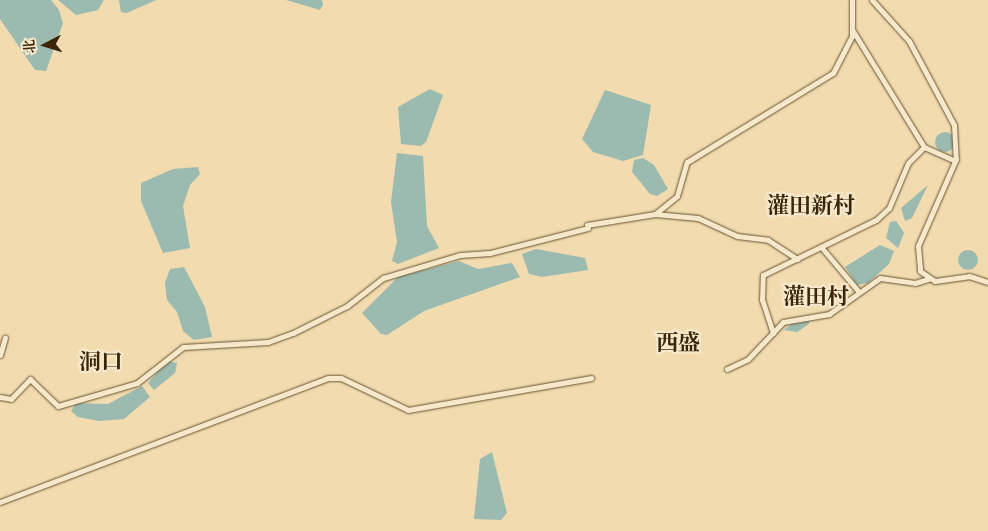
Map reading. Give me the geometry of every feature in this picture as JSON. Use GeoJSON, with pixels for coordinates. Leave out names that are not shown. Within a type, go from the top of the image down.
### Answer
{"type":"FeatureCollection","features":[{"type":"Feature","properties":{"kind":"street"},"geometry":{"type":"LineString","coordinates":[[655,214],[677,196],[687,162],[833,74],[853,31],[852,0]]}},
{"type":"Feature","properties":{"kind":"street"},"geometry":{"type":"LineString","coordinates":[[872,0],[906,37],[950,111],[957,144],[955,161],[918,246],[918,265],[928,279]]}},
{"type":"Feature","properties":{"kind":"street"},"geometry":{"type":"LineString","coordinates":[[853,31],[924,147],[955,161]]}},
{"type":"Feature","properties":{"kind":"street"},"geometry":{"type":"LineString","coordinates":[[773,333],[762,300],[762,277],[822,248],[886,212],[905,167],[924,147]]}},
{"type":"Feature","properties":{"kind":"street"},"geometry":{"type":"LineString","coordinates":[[0,397],[11,399],[30,379],[51,405],[58,406],[137,383],[183,347],[268,342],[293,333],[347,306],[382,278],[460,255],[490,253],[587,226],[655,214],[698,218],[737,236],[768,240],[797,259]]}},
{"type":"Feature","properties":{"kind":"street"},"geometry":{"type":"LineString","coordinates":[[822,248],[859,292]]}},
{"type":"Feature","properties":{"kind":"street"},"geometry":{"type":"LineString","coordinates":[[727,369],[745,362],[787,320],[829,314],[859,292],[887,276],[915,283],[928,279],[968,276],[988,282]]}},
{"type":"Feature","properties":{"kind":"street"},"geometry":{"type":"LineString","coordinates":[[0,355],[5,338]]}},
{"type":"Feature","properties":{"kind":"street"},"geometry":{"type":"LineString","coordinates":[[0,502],[328,378],[341,378],[408,410],[591,378]]}},
{"type":"Feature","properties":{"kind":"water"},"geometry":{"type":"Polygon","coordinates":[[[0,0],[51,0],[59,10],[63,23],[46,71],[35,70],[0,19],[0,0]]]}},
{"type":"Feature","properties":{"kind":"water"},"geometry":{"type":"Polygon","coordinates":[[[58,0],[104,0],[98,10],[76,15],[58,0]]]}},
{"type":"Feature","properties":{"kind":"water"},"geometry":{"type":"Polygon","coordinates":[[[119,0],[156,0],[127,13],[121,12],[119,0]]]}},
{"type":"Feature","properties":{"kind":"water"},"geometry":{"type":"Polygon","coordinates":[[[286,0],[322,0],[323,5],[320,10],[286,0]]]}},
{"type":"Feature","properties":{"kind":"water"},"geometry":{"type":"Polygon","coordinates":[[[430,89],[443,95],[426,142],[421,146],[401,144],[398,107],[430,89]]]}},
{"type":"Feature","properties":{"kind":"water"},"geometry":{"type":"Polygon","coordinates":[[[605,90],[651,105],[643,155],[623,161],[593,152],[582,139],[605,90]]]}},
{"type":"Feature","properties":{"kind":"water"},"geometry":{"type":"Polygon","coordinates":[[[941,132],[949,132],[955,138],[955,146],[949,152],[941,152],[935,146],[935,138],[941,132]]]}},
{"type":"Feature","properties":{"kind":"water"},"geometry":{"type":"Polygon","coordinates":[[[397,153],[423,156],[427,226],[439,248],[398,264],[392,261],[397,242],[391,202],[397,153]]]}},
{"type":"Feature","properties":{"kind":"water"},"geometry":{"type":"Polygon","coordinates":[[[643,158],[654,165],[668,189],[657,196],[650,194],[632,172],[634,160],[643,158]]]}},
{"type":"Feature","properties":{"kind":"water"},"geometry":{"type":"Polygon","coordinates":[[[198,167],[200,174],[190,185],[183,206],[190,248],[163,253],[141,201],[141,183],[173,169],[198,167]]]}},
{"type":"Feature","properties":{"kind":"water"},"geometry":{"type":"Polygon","coordinates":[[[928,185],[912,218],[905,221],[901,208],[928,185]]]}},
{"type":"Feature","properties":{"kind":"water"},"geometry":{"type":"Polygon","coordinates":[[[896,221],[904,233],[898,248],[886,238],[890,222],[896,221]]]}},
{"type":"Feature","properties":{"kind":"water"},"geometry":{"type":"Polygon","coordinates":[[[880,245],[894,251],[889,264],[868,283],[857,285],[845,267],[880,245]]]}},
{"type":"Feature","properties":{"kind":"water"},"geometry":{"type":"Polygon","coordinates":[[[536,249],[585,258],[588,270],[542,277],[529,274],[522,254],[536,249]]]}},
{"type":"Feature","properties":{"kind":"water"},"geometry":{"type":"Polygon","coordinates":[[[968,250],[975,253],[978,260],[975,267],[968,270],[961,267],[958,260],[961,253],[968,250]]]}},
{"type":"Feature","properties":{"kind":"water"},"geometry":{"type":"Polygon","coordinates":[[[459,261],[478,269],[512,263],[520,277],[424,311],[387,335],[381,334],[362,313],[398,277],[459,261]]]}},
{"type":"Feature","properties":{"kind":"water"},"geometry":{"type":"Polygon","coordinates":[[[184,267],[205,307],[212,337],[194,340],[183,331],[177,312],[167,300],[165,283],[170,269],[184,267]]]}},
{"type":"Feature","properties":{"kind":"water"},"geometry":{"type":"Polygon","coordinates":[[[797,320],[809,320],[809,324],[797,332],[784,330],[797,320]]]}},
{"type":"Feature","properties":{"kind":"water"},"geometry":{"type":"Polygon","coordinates":[[[167,361],[177,363],[175,373],[154,390],[148,383],[167,361]]]}},
{"type":"Feature","properties":{"kind":"water"},"geometry":{"type":"Polygon","coordinates":[[[142,386],[150,397],[124,419],[99,421],[78,417],[71,411],[76,403],[108,404],[142,386]]]}},
{"type":"Feature","properties":{"kind":"water"},"geometry":{"type":"Polygon","coordinates":[[[492,452],[507,513],[501,520],[474,519],[480,459],[492,452]]]}},
{"type":"Feature","properties":{"kind":"district","name":"灌田新村"},"geometry":{"type":"Point","coordinates":[811,207]}},
{"type":"Feature","properties":{"kind":"district","name":"灌田村"},"geometry":{"type":"Point","coordinates":[816,298]}},
{"type":"Feature","properties":{"kind":"district","name":"西盛"},"geometry":{"type":"Point","coordinates":[678,344]}},
{"type":"Feature","properties":{"kind":"district","name":"洞口"},"geometry":{"type":"Point","coordinates":[101,363]}}]}
